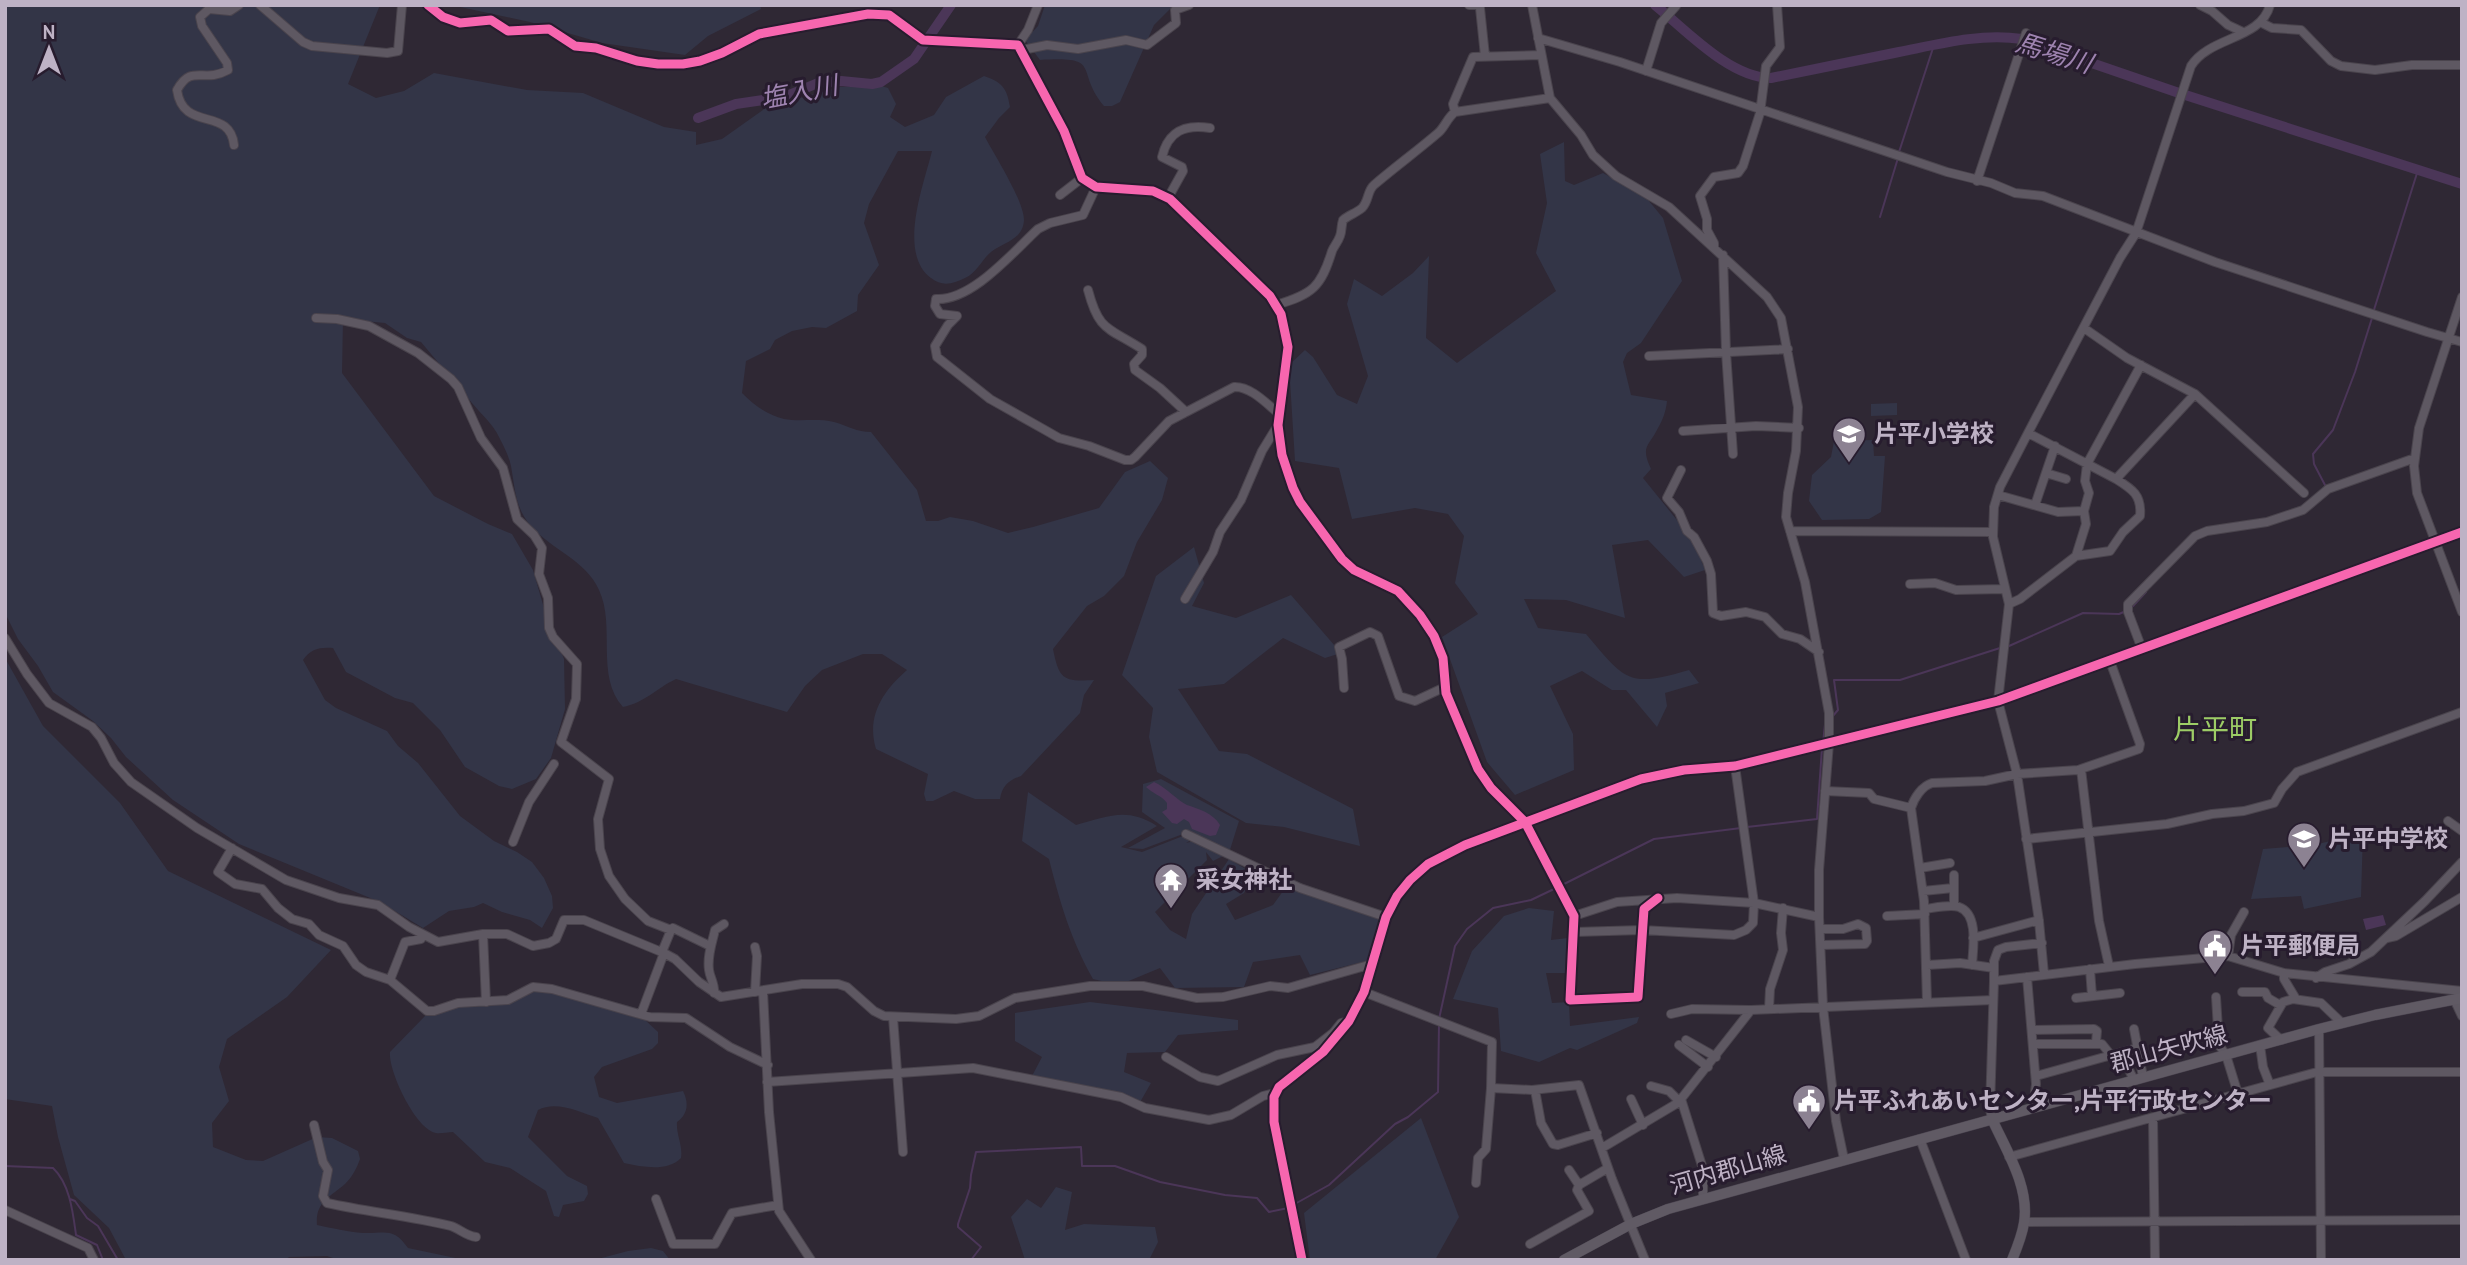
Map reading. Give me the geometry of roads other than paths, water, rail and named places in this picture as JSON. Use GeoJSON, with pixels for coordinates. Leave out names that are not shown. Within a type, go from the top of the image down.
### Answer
{"type":"FeatureCollection","features":[{"type":"Feature","properties":{"kind":"main road","name":"郡山矢吹線"},"geometry":{"type":"LineString","coordinates":[[1992,1119],[2342,1023],[2458,999]]}},
{"type":"Feature","properties":{"kind":"main road","name":"河内郡山線"},"geometry":{"type":"LineString","coordinates":[[1564,1260],[1631,1224],[1668,1209],[1992,1119]]}},
{"type":"Feature","properties":{"kind":"main road"},"geometry":{"type":"LineString","coordinates":[[1992,1119],[2010,1157],[2023,1194],[2024,1222],[2012,1260]]}},
{"type":"Feature","properties":{"kind":"street"},"geometry":{"type":"LineString","coordinates":[[234,145],[233,136],[227,126],[191,114],[181,105],[177,90],[183,80],[191,75],[216,77],[228,71],[227,63],[202,26],[200,17],[209,9],[230,10],[239,5]]}},
{"type":"Feature","properties":{"kind":"street"},"geometry":{"type":"LineString","coordinates":[[260,5],[312,46],[387,53],[398,51],[402,5]]}},
{"type":"Feature","properties":{"kind":"street"},"geometry":{"type":"LineString","coordinates":[[428,5],[443,17],[460,23],[491,20],[508,31],[549,29],[575,46],[596,48],[637,61],[658,64],[700,61],[760,34],[868,14],[889,15],[923,40],[1020,48],[1047,45],[1078,49],[1126,40],[1147,45],[1176,23],[1175,10],[1189,5]]}},
{"type":"Feature","properties":{"kind":"street"},"geometry":{"type":"LineString","coordinates":[[1020,48],[1038,5]]}},
{"type":"Feature","properties":{"kind":"street"},"geometry":{"type":"LineString","coordinates":[[1469,5],[1478,5],[1480,8],[1485,56]]}},
{"type":"Feature","properties":{"kind":"street"},"geometry":{"type":"LineString","coordinates":[[1532,5],[1550,97],[1601,164],[1616,176],[1660,200],[1768,297],[1776,308],[1788,349],[1799,428],[1786,506],[1819,652],[1829,713],[1819,870],[1819,917],[1823,1007],[1836,1121],[1844,1159]]}},
{"type":"Feature","properties":{"kind":"street"},"geometry":{"type":"LineString","coordinates":[[1714,247],[1707,230],[1707,219],[1700,196],[1714,177],[1738,173],[1742,169],[1760,109],[1768,62],[1780,47],[1777,5]]}},
{"type":"Feature","properties":{"kind":"street"},"geometry":{"type":"LineString","coordinates":[[2200,5],[2212,11],[2228,26],[2243,32]]}},
{"type":"Feature","properties":{"kind":"street"},"geometry":{"type":"LineString","coordinates":[[2043,974],[2042,943],[2017,774],[1998,701],[2009,604],[1993,532],[1994,507],[2028,433],[2136,233],[2191,66],[2199,55],[2262,23],[2270,5]]}},
{"type":"Feature","properties":{"kind":"street"},"geometry":{"type":"LineString","coordinates":[[1646,71],[1661,23],[1676,6]]}},
{"type":"Feature","properties":{"kind":"street"},"geometry":{"type":"LineString","coordinates":[[2262,23],[2272,28],[2301,30],[2331,61],[2341,66],[2375,70],[2412,65],[2462,65]]}},
{"type":"Feature","properties":{"kind":"street"},"geometry":{"type":"LineString","coordinates":[[1977,181],[2026,33]]}},
{"type":"Feature","properties":{"kind":"street"},"geometry":{"type":"LineString","coordinates":[[1538,38],[2015,193],[2043,196],[2136,233],[2379,317],[2462,342]]}},
{"type":"Feature","properties":{"kind":"street"},"geometry":{"type":"LineString","coordinates":[[1020,48],[1064,131],[1082,178],[1096,187],[1153,191],[1168,198],[1270,296],[1276,305],[1285,324],[1288,347],[1278,413],[1285,467],[1300,502],[1335,552],[1349,566],[1398,591],[1431,631],[1442,654],[1445,687],[1484,779],[1525,822],[1574,916],[1570,1000],[1638,998],[1645,907],[1658,898]]}},
{"type":"Feature","properties":{"kind":"street"},"geometry":{"type":"LineString","coordinates":[[1455,112],[1453,104],[1470,61],[1475,56],[1541,55]]}},
{"type":"Feature","properties":{"kind":"street"},"geometry":{"type":"LineString","coordinates":[[1276,305],[1306,293],[1320,282],[1326,274],[1334,246],[1340,237],[1343,220],[1362,208],[1373,186],[1391,174],[1427,139],[1440,132],[1445,121],[1455,112],[1550,97]]}},
{"type":"Feature","properties":{"kind":"street"},"geometry":{"type":"LineString","coordinates":[[1168,198],[1183,169],[1162,157],[1167,145],[1182,128],[1210,128]]}},
{"type":"Feature","properties":{"kind":"street"},"geometry":{"type":"LineString","coordinates":[[1060,195],[1082,178]]}},
{"type":"Feature","properties":{"kind":"street"},"geometry":{"type":"LineString","coordinates":[[1096,187],[1083,215],[1046,224],[964,293],[952,299],[936,299],[935,306],[940,314],[957,316],[935,346],[936,354],[990,399],[1045,430],[1125,460],[1130,460],[1169,421],[1236,386],[1244,388],[1278,413]]}},
{"type":"Feature","properties":{"kind":"street"},"geometry":{"type":"LineString","coordinates":[[1723,255],[1733,454]]}},
{"type":"Feature","properties":{"kind":"street"},"geometry":{"type":"LineString","coordinates":[[1088,290],[1094,312],[1102,325],[1142,349],[1142,355],[1134,364],[1135,370],[1186,412]]}},
{"type":"Feature","properties":{"kind":"street"},"geometry":{"type":"LineString","coordinates":[[2462,297],[2419,428],[2415,458],[2417,493],[2462,612]]}},
{"type":"Feature","properties":{"kind":"street"},"geometry":{"type":"LineString","coordinates":[[316,318],[369,326],[418,353],[451,379],[458,387],[481,438],[503,468],[517,519],[534,535],[542,548],[539,574],[548,598],[551,632],[577,664],[576,699],[562,745],[607,776],[607,790],[598,819],[602,858],[609,876],[625,899],[648,920],[671,930],[641,1014]]}},
{"type":"Feature","properties":{"kind":"street"},"geometry":{"type":"LineString","coordinates":[[2084,328],[2127,358],[2195,394],[2304,493]]}},
{"type":"Feature","properties":{"kind":"street"},"geometry":{"type":"LineString","coordinates":[[1649,356],[1788,349]]}},
{"type":"Feature","properties":{"kind":"street"},"geometry":{"type":"LineString","coordinates":[[2076,556],[2086,524],[2084,511],[2089,493],[2085,481],[2087,464],[2141,365]]}},
{"type":"Feature","properties":{"kind":"street"},"geometry":{"type":"LineString","coordinates":[[2116,479],[2195,394]]}},
{"type":"Feature","properties":{"kind":"street"},"geometry":{"type":"LineString","coordinates":[[1185,599],[1213,552],[1220,532],[1241,500],[1262,451],[1278,425]]}},
{"type":"Feature","properties":{"kind":"street"},"geometry":{"type":"LineString","coordinates":[[1683,430],[1731,427],[1799,428]]}},
{"type":"Feature","properties":{"kind":"street"},"geometry":{"type":"LineString","coordinates":[[2009,604],[2020,599],[2076,556],[2112,550],[2123,532],[2140,516],[2136,493],[2116,479],[2028,433]]}},
{"type":"Feature","properties":{"kind":"street"},"geometry":{"type":"LineString","coordinates":[[2035,505],[2055,446]]}},
{"type":"Feature","properties":{"kind":"street"},"geometry":{"type":"LineString","coordinates":[[2141,649],[2128,612],[2128,604],[2195,536],[2207,531],[2267,522],[2303,510],[2328,489],[2415,458]]}},
{"type":"Feature","properties":{"kind":"street"},"geometry":{"type":"LineString","coordinates":[[1681,470],[1667,498],[1679,512],[1688,531],[1695,537],[1707,561],[1711,575],[1713,613],[1721,616],[1746,612],[1765,617],[1782,634],[1800,639],[1819,652]]}},
{"type":"Feature","properties":{"kind":"street"},"geometry":{"type":"LineString","coordinates":[[2046,473],[2066,479]]}},
{"type":"Feature","properties":{"kind":"street"},"geometry":{"type":"LineString","coordinates":[[1998,495],[2058,512],[2084,511]]}},
{"type":"Feature","properties":{"kind":"street"},"geometry":{"type":"LineString","coordinates":[[1790,531],[1993,532]]}},
{"type":"Feature","properties":{"kind":"street"},"geometry":{"type":"LineString","coordinates":[[767,1082],[982,1068],[1121,1097],[1145,1108],[1209,1120],[1231,1115],[1263,1096],[1275,1093],[1288,1079],[1323,1052],[1348,1022],[1364,992],[1386,917],[1397,896],[1428,864],[1465,845],[1641,779],[1684,770],[1735,766],[1998,701],[2462,532]]}},
{"type":"Feature","properties":{"kind":"street"},"geometry":{"type":"LineString","coordinates":[[1910,584],[1935,583],[1956,590],[2004,589]]}},
{"type":"Feature","properties":{"kind":"street"},"geometry":{"type":"LineString","coordinates":[[1344,688],[1339,647],[1370,632],[1378,636],[1399,696],[1415,701],[1445,687]]}},
{"type":"Feature","properties":{"kind":"street"},"geometry":{"type":"LineString","coordinates":[[5,638],[49,703],[92,727],[101,738],[114,764],[131,782],[165,808],[286,880],[365,904],[378,905],[438,942],[483,934],[507,934],[530,946],[543,945],[556,939],[564,920],[578,919],[675,959],[714,993],[725,998],[812,983],[838,984],[854,992],[880,1014],[893,1017],[970,1018],[1014,998],[1098,985],[1143,986],[1197,998],[1223,997],[1270,986],[1288,988],[1372,964]]}},
{"type":"Feature","properties":{"kind":"street"},"geometry":{"type":"LineString","coordinates":[[1927,1002],[1925,912],[1911,808],[1921,790],[1928,784],[1985,781],[2017,774],[2081,769],[2137,751],[2140,748],[2110,661]]}},
{"type":"Feature","properties":{"kind":"street"},"geometry":{"type":"LineString","coordinates":[[2026,839],[2166,824],[2271,804],[2297,772],[2462,712]]}},
{"type":"Feature","properties":{"kind":"street"},"geometry":{"type":"LineString","coordinates":[[513,842],[529,802],[554,764]]}},
{"type":"Feature","properties":{"kind":"street"},"geometry":{"type":"LineString","coordinates":[[1575,932],[1642,929],[1739,934],[1753,923],[1754,903],[1735,766]]}},
{"type":"Feature","properties":{"kind":"street"},"geometry":{"type":"LineString","coordinates":[[2081,769],[2099,921],[2109,967]]}},
{"type":"Feature","properties":{"kind":"street"},"geometry":{"type":"LineString","coordinates":[[1825,791],[1869,793],[1874,799],[1911,808]]}},
{"type":"Feature","properties":{"kind":"street"},"geometry":{"type":"LineString","coordinates":[[2448,821],[2462,831]]}},
{"type":"Feature","properties":{"kind":"street"},"geometry":{"type":"LineString","coordinates":[[1186,834],[1300,888],[1386,917]]}},
{"type":"Feature","properties":{"kind":"street"},"geometry":{"type":"LineString","coordinates":[[232,848],[218,872],[225,879],[235,884],[262,889],[278,908],[292,919],[309,924],[319,935],[343,946],[356,965],[366,972],[390,980],[427,1011],[458,1003],[508,1000],[528,988],[544,987],[655,1018],[690,1020],[730,1047],[768,1065]]}},
{"type":"Feature","properties":{"kind":"street"},"geometry":{"type":"LineString","coordinates":[[2316,978],[2360,958],[2387,938],[2462,862]]}},
{"type":"Feature","properties":{"kind":"street"},"geometry":{"type":"LineString","coordinates":[[1920,867],[1950,863]]}},
{"type":"Feature","properties":{"kind":"street"},"geometry":{"type":"LineString","coordinates":[[1954,875],[1954,906]]}},
{"type":"Feature","properties":{"kind":"street"},"geometry":{"type":"LineString","coordinates":[[1923,891],[1953,888]]}},
{"type":"Feature","properties":{"kind":"street"},"geometry":{"type":"LineString","coordinates":[[2387,938],[2396,936],[2462,897]]}},
{"type":"Feature","properties":{"kind":"street"},"geometry":{"type":"LineString","coordinates":[[1574,916],[1617,902],[1658,898],[1754,903],[1819,917]]}},
{"type":"Feature","properties":{"kind":"street"},"geometry":{"type":"LineString","coordinates":[[1887,916],[1954,906],[1961,908],[1969,916],[1973,938],[1972,965]]}},
{"type":"Feature","properties":{"kind":"street"},"geometry":{"type":"LineString","coordinates":[[1769,1009],[1770,989],[1783,950],[1783,908]]}},
{"type":"Feature","properties":{"kind":"street"},"geometry":{"type":"LineString","coordinates":[[2228,956],[2231,935],[2244,912]]}},
{"type":"Feature","properties":{"kind":"street"},"geometry":{"type":"LineString","coordinates":[[1973,938],[2039,920]]}},
{"type":"Feature","properties":{"kind":"street"},"geometry":{"type":"LineString","coordinates":[[714,993],[709,969],[710,946],[715,930],[724,924]]}},
{"type":"Feature","properties":{"kind":"street"},"geometry":{"type":"LineString","coordinates":[[1820,929],[1843,929],[1858,924],[1866,928],[1867,939],[1865,944],[1821,945]]}},
{"type":"Feature","properties":{"kind":"street"},"geometry":{"type":"LineString","coordinates":[[673,928],[710,946]]}},
{"type":"Feature","properties":{"kind":"street"},"geometry":{"type":"LineString","coordinates":[[483,934],[486,1002]]}},
{"type":"Feature","properties":{"kind":"street"},"geometry":{"type":"LineString","coordinates":[[390,980],[405,942],[421,939],[423,935]]}},
{"type":"Feature","properties":{"kind":"street"},"geometry":{"type":"LineString","coordinates":[[1992,1119],[1990,1109],[1996,954],[2002,948],[2042,943]]}},
{"type":"Feature","properties":{"kind":"street"},"geometry":{"type":"LineString","coordinates":[[755,947],[768,1065],[767,1082],[778,1205],[782,1218],[811,1260]]}},
{"type":"Feature","properties":{"kind":"street"},"geometry":{"type":"LineString","coordinates":[[1994,981],[2228,956],[2284,973],[2316,978],[2462,990]]}},
{"type":"Feature","properties":{"kind":"street"},"geometry":{"type":"LineString","coordinates":[[1927,965],[1994,968]]}},
{"type":"Feature","properties":{"kind":"street"},"geometry":{"type":"LineString","coordinates":[[2090,969],[2092,996]]}},
{"type":"Feature","properties":{"kind":"street"},"geometry":{"type":"LineString","coordinates":[[2284,973],[2296,999]]}},
{"type":"Feature","properties":{"kind":"street"},"geometry":{"type":"LineString","coordinates":[[2027,977],[2036,1076],[2034,1108]]}},
{"type":"Feature","properties":{"kind":"street"},"geometry":{"type":"LineString","coordinates":[[1364,992],[1492,1042],[1486,1149],[1478,1158],[1476,1183]]}},
{"type":"Feature","properties":{"kind":"street"},"geometry":{"type":"LineString","coordinates":[[2242,992],[2265,992],[2269,999],[2280,1005]]}},
{"type":"Feature","properties":{"kind":"street"},"geometry":{"type":"LineString","coordinates":[[2076,998],[2120,993]]}},
{"type":"Feature","properties":{"kind":"street"},"geometry":{"type":"LineString","coordinates":[[2216,997],[2219,1045],[2226,1055],[2238,1094]]}},
{"type":"Feature","properties":{"kind":"street"},"geometry":{"type":"LineString","coordinates":[[2458,999],[2462,1016]]}},
{"type":"Feature","properties":{"kind":"street"},"geometry":{"type":"LineString","coordinates":[[1671,1014],[1695,1009],[1750,1010],[1993,1000]]}},
{"type":"Feature","properties":{"kind":"street"},"geometry":{"type":"LineString","coordinates":[[2281,1040],[2268,1028],[2280,1005],[2286,1000],[2321,1003],[2342,1023]]}},
{"type":"Feature","properties":{"kind":"street"},"geometry":{"type":"LineString","coordinates":[[1602,1148],[1680,1102],[1750,1010]]}},
{"type":"Feature","properties":{"kind":"street"},"geometry":{"type":"LineString","coordinates":[[893,1017],[903,1152]]}},
{"type":"Feature","properties":{"kind":"street"},"geometry":{"type":"LineString","coordinates":[[1166,1057],[1200,1077],[1218,1081],[1277,1055],[1315,1047],[1341,1023],[1348,1022]]}},
{"type":"Feature","properties":{"kind":"street"},"geometry":{"type":"LineString","coordinates":[[2032,1030],[2094,1029],[2097,1031],[2096,1042]]}},
{"type":"Feature","properties":{"kind":"street"},"geometry":{"type":"LineString","coordinates":[[2134,1029],[2139,1078]]}},
{"type":"Feature","properties":{"kind":"street"},"geometry":{"type":"LineString","coordinates":[[2319,1029],[2321,1260]]}},
{"type":"Feature","properties":{"kind":"street"},"geometry":{"type":"LineString","coordinates":[[1708,1067],[1683,1042],[1716,1057]]}},
{"type":"Feature","properties":{"kind":"street"},"geometry":{"type":"LineString","coordinates":[[2033,1044],[2096,1042],[2104,1045],[2111,1055],[2139,1078]]}},
{"type":"Feature","properties":{"kind":"street"},"geometry":{"type":"LineString","coordinates":[[2260,1045],[2263,1067],[2270,1085]]}},
{"type":"Feature","properties":{"kind":"street"},"geometry":{"type":"LineString","coordinates":[[2036,1076],[2137,1048]]}},
{"type":"Feature","properties":{"kind":"street"},"geometry":{"type":"LineString","coordinates":[[2010,1157],[2320,1072],[2462,1072]]}},
{"type":"Feature","properties":{"kind":"street"},"geometry":{"type":"LineString","coordinates":[[1491,1088],[1535,1090],[1579,1085],[1625,1215],[1645,1260]]}},
{"type":"Feature","properties":{"kind":"street"},"geometry":{"type":"LineString","coordinates":[[1651,1086],[1670,1091],[1680,1102],[1702,1165],[1703,1199]]}},
{"type":"Feature","properties":{"kind":"street"},"geometry":{"type":"LineString","coordinates":[[1535,1090],[1541,1123],[1552,1143],[1561,1144],[1597,1133]]}},
{"type":"Feature","properties":{"kind":"street"},"geometry":{"type":"LineString","coordinates":[[1275,1093],[1274,1122],[1302,1260]]}},
{"type":"Feature","properties":{"kind":"street"},"geometry":{"type":"LineString","coordinates":[[1631,1099],[1643,1125]]}},
{"type":"Feature","properties":{"kind":"street"},"geometry":{"type":"LineString","coordinates":[[2153,1118],[2155,1260]]}},
{"type":"Feature","properties":{"kind":"street"},"geometry":{"type":"LineString","coordinates":[[314,1125],[323,1162],[328,1170],[323,1196],[327,1203],[455,1227],[471,1237],[476,1237]]}},
{"type":"Feature","properties":{"kind":"street"},"geometry":{"type":"LineString","coordinates":[[1920,1139],[1966,1260]]}},
{"type":"Feature","properties":{"kind":"street"},"geometry":{"type":"LineString","coordinates":[[1530,1244],[1588,1211],[1577,1190],[1579,1185],[1608,1168]]}},
{"type":"Feature","properties":{"kind":"street"},"geometry":{"type":"LineString","coordinates":[[1569,1170],[1579,1185]]}},
{"type":"Feature","properties":{"kind":"street"},"geometry":{"type":"LineString","coordinates":[[656,1199],[673,1244],[715,1244],[732,1213],[778,1205]]}},
{"type":"Feature","properties":{"kind":"street"},"geometry":{"type":"LineString","coordinates":[[5,1210],[88,1248],[94,1260]]}},
{"type":"Feature","properties":{"kind":"street"},"geometry":{"type":"LineString","coordinates":[[2024,1222],[2462,1220]]}},
{"type":"Feature","properties":{"kind":"waterway","name":"塩入川"},"geometry":{"type":"LineString","coordinates":[[698,118],[736,104],[784,97],[818,83],[881,82],[914,59],[951,5]]}},
{"type":"Feature","properties":{"kind":"waterway","name":"馬場川"},"geometry":{"type":"LineString","coordinates":[[1655,5],[1709,51],[1740,70],[1756,76],[1771,78],[1960,40],[1991,37],[2022,39],[2176,92],[2462,184]]}},
{"type":"Feature","properties":{"kind":"waterway"},"geometry":{"type":"LineString","coordinates":[[1899,152],[1934,45]]}},
{"type":"Feature","properties":{"kind":"waterway"},"geometry":{"type":"LineString","coordinates":[[1880,217],[1898,158]]}},
{"type":"Feature","properties":{"kind":"waterway"},"geometry":{"type":"LineString","coordinates":[[2373,313],[2418,170]]}},
{"type":"Feature","properties":{"kind":"waterway"},"geometry":{"type":"LineString","coordinates":[[2326,487],[2314,464],[2313,454],[2333,430],[2372,318]]}},
{"type":"Feature","properties":{"kind":"waterway"},"geometry":{"type":"LineString","coordinates":[[2311,508],[2325,496]]}},
{"type":"Feature","properties":{"kind":"waterway"},"geometry":{"type":"LineString","coordinates":[[2133,606],[2146,592]]}},
{"type":"Feature","properties":{"kind":"waterway"},"geometry":{"type":"LineString","coordinates":[[2009,646],[2083,613],[2119,614],[2126,611]]}},
{"type":"Feature","properties":{"kind":"waterway"},"geometry":{"type":"LineString","coordinates":[[1832,717],[1838,710],[1834,680],[1900,680],[2000,648]]}},
{"type":"Feature","properties":{"kind":"waterway"},"geometry":{"type":"LineString","coordinates":[[1823,743],[1825,724]]}},
{"type":"Feature","properties":{"kind":"waterway"},"geometry":{"type":"LineString","coordinates":[[1747,827],[1817,819],[1822,748]]}},
{"type":"Feature","properties":{"kind":"waterway"},"geometry":{"type":"LineString","coordinates":[[1562,885],[1654,839],[1741,828]]}},
{"type":"Feature","properties":{"kind":"waterway"},"geometry":{"type":"LineString","coordinates":[[1439,1019],[1455,946],[1467,929],[1493,908],[1531,900],[1554,889]]}},
{"type":"Feature","properties":{"kind":"waterway"},"geometry":{"type":"LineString","coordinates":[[1293,1205],[1329,1185],[1395,1124],[1408,1117],[1438,1092],[1439,1024]]}},
{"type":"Feature","properties":{"kind":"waterway"},"geometry":{"type":"LineString","coordinates":[[971,1260],[981,1247],[958,1227],[958,1224],[970,1188],[976,1152],[1081,1147],[1082,1166],[1115,1166],[1160,1182],[1225,1195],[1257,1198],[1269,1212],[1288,1208]]}},
{"type":"Feature","properties":{"kind":"waterway"},"geometry":{"type":"LineString","coordinates":[[5,1166],[53,1168],[67,1190],[76,1235],[97,1245],[103,1260]]}},
{"type":"Feature","properties":{"kind":"waterway"},"geometry":{"type":"LineString","coordinates":[[70,1199],[98,1226],[118,1260]]}},
{"type":"Feature","properties":{"kind":"place","name":"片平小学校"},"geometry":{"type":"Point","coordinates":[1849,464]}},
{"type":"Feature","properties":{"kind":"place","name":"片平中学校"},"geometry":{"type":"Point","coordinates":[2304,869]}},
{"type":"Feature","properties":{"kind":"place","name":"采女神社"},"geometry":{"type":"Point","coordinates":[1171,910]}},
{"type":"Feature","properties":{"kind":"place","name":"片平郵便局"},"geometry":{"type":"Point","coordinates":[2215,976]}},
{"type":"Feature","properties":{"kind":"place","name":"片平ふれあいセンター,片平行政センター"},"geometry":{"type":"Point","coordinates":[1809,1131]}},
{"type":"Feature","properties":{"kind":"district","name":"片平町"},"geometry":{"type":"Point","coordinates":[2215,729]}}]}
